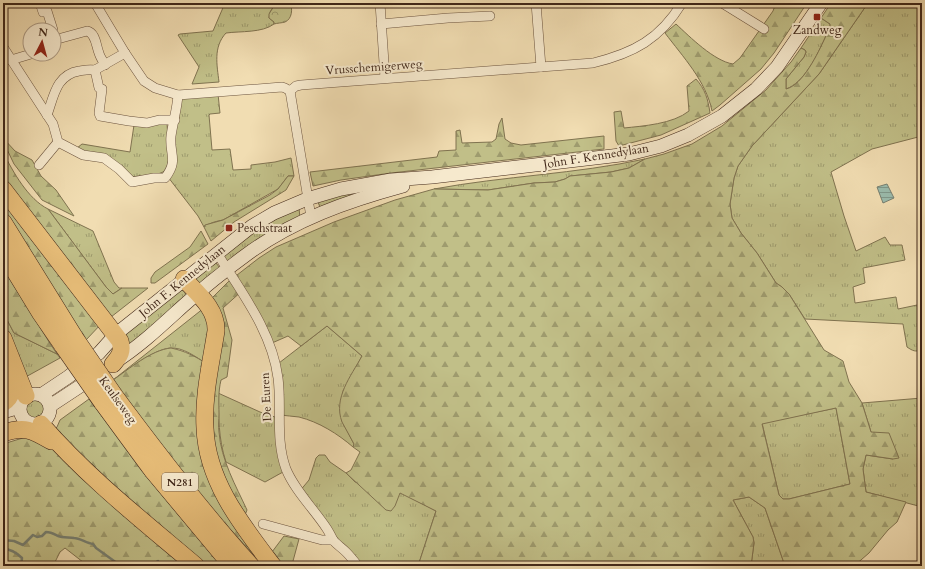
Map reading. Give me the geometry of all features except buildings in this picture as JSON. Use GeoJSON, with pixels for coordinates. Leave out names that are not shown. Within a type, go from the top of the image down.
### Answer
{"type":"FeatureCollection","features":[{"type":"Feature","properties":{"kind":"highway"},"geometry":{"type":"LineString","coordinates":[[3,190],[116,334],[121,343],[122,351],[113,364]]}},
{"type":"Feature","properties":{"kind":"highway","name":"Keulseweg"},"geometry":{"type":"LineString","coordinates":[[3,222],[69,342],[108,399],[152,470],[232,566]]}},
{"type":"Feature","properties":{"kind":"highway","name":"Keulseweg"},"geometry":{"type":"LineString","coordinates":[[3,252],[41,314],[69,342]]}},
{"type":"Feature","properties":{"kind":"highway","name":"N281"},"geometry":{"type":"LineString","coordinates":[[184,279],[210,309],[215,318],[216,326],[205,408],[205,429],[210,458],[216,477],[224,494],[248,532],[273,566]]}},
{"type":"Feature","properties":{"kind":"highway"},"geometry":{"type":"LineString","coordinates":[[3,338],[29,399]]}},
{"type":"Feature","properties":{"kind":"highway"},"geometry":{"type":"LineString","coordinates":[[3,403],[10,398],[12,391],[13,363]]}},
{"type":"Feature","properties":{"kind":"highway","name":"Keulseweg"},"geometry":{"type":"LineString","coordinates":[[108,399],[164,461],[232,546],[251,566]]}},
{"type":"Feature","properties":{"kind":"highway"},"geometry":{"type":"LineString","coordinates":[[41,424],[61,447],[96,480],[196,566]]}},
{"type":"Feature","properties":{"kind":"highway"},"geometry":{"type":"LineString","coordinates":[[3,433],[17,429],[32,430],[61,447]]}},
{"type":"Feature","properties":{"kind":"street"},"geometry":{"type":"LineString","coordinates":[[40,3],[43,12],[48,11],[51,22]]}},
{"type":"Feature","properties":{"kind":"street","name":"Vrusschemigerweg"},"geometry":{"type":"LineString","coordinates":[[95,3],[144,81],[155,88],[178,95],[282,87],[290,91],[296,86],[301,85],[593,63],[611,58],[638,47],[661,31],[682,3]]}},
{"type":"Feature","properties":{"kind":"street"},"geometry":{"type":"LineString","coordinates":[[380,3],[385,78]]}},
{"type":"Feature","properties":{"kind":"street"},"geometry":{"type":"LineString","coordinates":[[536,3],[541,67]]}},
{"type":"Feature","properties":{"kind":"street"},"geometry":{"type":"LineString","coordinates":[[722,3],[764,29]]}},
{"type":"Feature","properties":{"kind":"street","name":"John F. Kennedylaan"},"geometry":{"type":"LineString","coordinates":[[3,412],[29,399],[68,376],[98,353],[116,334],[244,232],[274,213],[307,199],[355,186],[391,180],[432,178],[629,154],[661,146],[688,135],[711,123],[734,108],[766,79],[786,55],[821,3]]}},
{"type":"Feature","properties":{"kind":"street"},"geometry":{"type":"LineString","coordinates":[[381,24],[490,16]]}},
{"type":"Feature","properties":{"kind":"street"},"geometry":{"type":"LineString","coordinates":[[62,35],[87,31],[90,32],[93,35],[99,54],[105,65]]}},
{"type":"Feature","properties":{"kind":"street"},"geometry":{"type":"LineString","coordinates":[[3,47],[53,124],[58,142],[83,155],[104,158],[120,169],[132,182],[154,178],[165,178],[170,172],[172,164],[171,137],[178,95]]}},
{"type":"Feature","properties":{"kind":"street"},"geometry":{"type":"LineString","coordinates":[[47,115],[58,84],[62,78],[70,73],[89,69],[95,70],[125,53]]}},
{"type":"Feature","properties":{"kind":"street"},"geometry":{"type":"LineString","coordinates":[[11,60],[22,57]]}},
{"type":"Feature","properties":{"kind":"street"},"geometry":{"type":"LineString","coordinates":[[95,70],[99,88],[102,89],[99,113],[100,116],[140,122],[175,120]]}},
{"type":"Feature","properties":{"kind":"street"},"geometry":{"type":"LineString","coordinates":[[290,91],[311,217]]}},
{"type":"Feature","properties":{"kind":"street"},"geometry":{"type":"LineString","coordinates":[[39,165],[58,142]]}},
{"type":"Feature","properties":{"kind":"street","name":"John F. Kennedylaan"},"geometry":{"type":"LineString","coordinates":[[50,406],[134,350],[227,269],[270,238],[311,217],[364,197],[432,178]]}},
{"type":"Feature","properties":{"kind":"street","name":"De Euren"},"geometry":{"type":"LineString","coordinates":[[217,253],[248,300],[264,329],[275,363],[278,378],[281,446],[286,469],[293,483],[327,529],[333,540],[358,566]]}},
{"type":"Feature","properties":{"kind":"street"},"geometry":{"type":"LineString","coordinates":[[45,398],[50,406],[49,417],[41,424],[31,424],[24,420],[20,414],[29,399],[45,398]]}},
{"type":"Feature","properties":{"kind":"street"},"geometry":{"type":"LineString","coordinates":[[3,426],[24,420]]}},
{"type":"Feature","properties":{"kind":"street"},"geometry":{"type":"LineString","coordinates":[[263,524],[322,540],[333,540]]}},
{"type":"Feature","properties":{"kind":"green space"},"geometry":{"type":"Polygon","coordinates":[[[225,3],[273,3],[274,6],[270,12],[269,18],[274,22],[274,24],[264,29],[226,33],[219,44],[217,56],[219,82],[192,84],[199,67],[178,35],[213,31],[225,3]]]}},
{"type":"Feature","properties":{"kind":"green space"},"geometry":{"type":"Polygon","coordinates":[[[273,3],[290,3],[291,14],[287,21],[274,24],[274,22],[269,18],[269,14],[274,6],[273,3]]]}},
{"type":"Feature","properties":{"kind":"green space"},"geometry":{"type":"Polygon","coordinates":[[[776,3],[807,3],[774,53],[761,69],[712,111],[705,90],[699,79],[665,33],[676,24],[695,42],[710,53],[726,62],[733,64],[740,58],[773,11],[776,3]]]}},
{"type":"Feature","properties":{"kind":"green space"},"geometry":{"type":"Polygon","coordinates":[[[831,3],[868,3],[819,74],[752,146],[738,166],[734,178],[730,204],[732,218],[741,233],[757,253],[776,283],[789,294],[824,350],[843,361],[849,382],[862,403],[871,432],[889,433],[899,458],[893,459],[866,455],[863,469],[866,492],[906,502],[897,522],[888,530],[869,553],[854,566],[785,566],[765,508],[749,497],[733,500],[753,537],[754,543],[751,566],[418,566],[436,511],[400,493],[395,506],[391,511],[386,510],[346,473],[351,470],[360,452],[353,447],[354,444],[342,422],[340,413],[341,396],[348,379],[362,356],[327,326],[301,346],[288,336],[272,343],[243,290],[223,308],[232,340],[227,377],[221,380],[220,385],[220,442],[226,463],[247,510],[245,515],[272,552],[284,536],[299,539],[293,561],[298,566],[277,566],[241,516],[214,457],[209,301],[228,282],[276,247],[334,222],[395,200],[434,189],[488,190],[534,183],[555,182],[570,176],[611,172],[629,168],[645,159],[692,144],[722,126],[766,90],[791,62],[801,48],[806,52],[804,57],[786,79],[786,89],[798,81],[814,60],[829,30],[830,24],[821,18],[831,3]],[[836,408],[762,424],[779,495],[783,499],[789,499],[850,484],[836,408]]]}},
{"type":"Feature","properties":{"kind":"green space"},"geometry":{"type":"Polygon","coordinates":[[[868,3],[922,3],[922,136],[872,149],[831,172],[856,251],[885,237],[890,245],[902,245],[905,260],[863,268],[865,283],[853,287],[855,303],[896,297],[898,309],[922,304],[922,350],[918,351],[907,347],[903,324],[805,319],[789,294],[776,283],[732,218],[730,204],[734,178],[738,166],[752,146],[819,74],[868,3]]]}},
{"type":"Feature","properties":{"kind":"green space"},"geometry":{"type":"Polygon","coordinates":[[[821,18],[830,24],[829,30],[810,67],[799,81],[786,89],[786,79],[804,57],[806,52],[801,48],[821,18]]]}},
{"type":"Feature","properties":{"kind":"green space"},"geometry":{"type":"Polygon","coordinates":[[[696,79],[706,94],[710,113],[661,135],[619,146],[616,141],[614,112],[621,111],[624,128],[658,124],[675,119],[689,111],[687,86],[696,79]]]}},
{"type":"Feature","properties":{"kind":"green space"},"geometry":{"type":"Polygon","coordinates":[[[218,94],[220,113],[209,115],[212,150],[230,149],[233,170],[251,169],[251,165],[291,158],[294,176],[288,176],[278,189],[223,220],[211,223],[204,227],[198,216],[168,177],[173,123],[180,97],[218,94]]]}},
{"type":"Feature","properties":{"kind":"green space"},"geometry":{"type":"Polygon","coordinates":[[[502,118],[505,139],[511,143],[521,145],[604,136],[604,149],[391,173],[341,180],[313,186],[310,172],[437,157],[439,151],[456,150],[456,131],[460,130],[462,143],[492,142],[496,139],[499,124],[502,118]]]}},
{"type":"Feature","properties":{"kind":"green space"},"geometry":{"type":"Polygon","coordinates":[[[167,123],[169,158],[167,168],[158,174],[131,177],[89,153],[77,148],[82,144],[130,152],[134,125],[167,123]]]}},
{"type":"Feature","properties":{"kind":"green space"},"geometry":{"type":"Polygon","coordinates":[[[3,138],[15,151],[32,160],[41,176],[56,190],[74,216],[42,200],[14,164],[3,138]]]}},
{"type":"Feature","properties":{"kind":"green space"},"geometry":{"type":"Polygon","coordinates":[[[3,152],[16,176],[28,192],[34,199],[48,209],[106,287],[113,294],[122,288],[148,288],[111,317],[103,310],[3,177],[3,152]]]}},
{"type":"Feature","properties":{"kind":"green space"},"geometry":{"type":"Polygon","coordinates":[[[645,159],[629,168],[611,172],[570,176],[555,182],[534,183],[488,190],[434,189],[593,168],[645,159]]]}},
{"type":"Feature","properties":{"kind":"green space"},"geometry":{"type":"Polygon","coordinates":[[[288,176],[294,176],[286,190],[234,222],[211,241],[204,227],[205,225],[223,220],[270,195],[278,189],[288,176]]]}},
{"type":"Feature","properties":{"kind":"green space"},"geometry":{"type":"Polygon","coordinates":[[[373,188],[320,207],[317,200],[373,188]]]}},
{"type":"Feature","properties":{"kind":"green space"},"geometry":{"type":"Polygon","coordinates":[[[3,199],[102,323],[86,340],[3,215],[3,199]]]}},
{"type":"Feature","properties":{"kind":"green space"},"geometry":{"type":"Polygon","coordinates":[[[299,207],[300,220],[227,262],[223,257],[261,227],[299,207]]]}},
{"type":"Feature","properties":{"kind":"green space"},"geometry":{"type":"Polygon","coordinates":[[[48,209],[93,231],[114,282],[119,288],[122,288],[113,294],[106,287],[48,209]]]}},
{"type":"Feature","properties":{"kind":"green space"},"geometry":{"type":"Polygon","coordinates":[[[201,231],[208,244],[155,283],[151,283],[151,278],[155,272],[190,247],[201,231]]]}},
{"type":"Feature","properties":{"kind":"green space"},"geometry":{"type":"Polygon","coordinates":[[[216,263],[220,268],[201,285],[195,280],[196,277],[216,263]]]}},
{"type":"Feature","properties":{"kind":"green space"},"geometry":{"type":"Polygon","coordinates":[[[3,268],[57,354],[14,333],[3,312],[3,268]]]}},
{"type":"Feature","properties":{"kind":"green space"},"geometry":{"type":"Polygon","coordinates":[[[181,290],[188,293],[185,299],[129,344],[121,334],[181,290]]]}},
{"type":"Feature","properties":{"kind":"green space"},"geometry":{"type":"Polygon","coordinates":[[[204,308],[211,322],[207,364],[185,351],[170,348],[148,356],[113,380],[204,308]]]}},
{"type":"Feature","properties":{"kind":"green space"},"geometry":{"type":"Polygon","coordinates":[[[3,312],[14,333],[57,354],[60,358],[22,379],[3,333],[3,312]]]}},
{"type":"Feature","properties":{"kind":"green space"},"geometry":{"type":"Polygon","coordinates":[[[327,326],[362,356],[343,391],[342,421],[354,444],[353,447],[335,433],[321,425],[299,417],[280,415],[279,363],[327,326]]]}},
{"type":"Feature","properties":{"kind":"green space"},"geometry":{"type":"Polygon","coordinates":[[[171,348],[190,354],[207,364],[200,421],[260,562],[210,507],[162,448],[113,380],[148,356],[163,349],[171,348]]]}},
{"type":"Feature","properties":{"kind":"green space"},"geometry":{"type":"Polygon","coordinates":[[[218,393],[260,412],[275,417],[283,472],[265,482],[226,462],[220,436],[218,393]]]}},
{"type":"Feature","properties":{"kind":"green space"},"geometry":{"type":"Polygon","coordinates":[[[35,398],[43,401],[46,409],[43,417],[35,420],[27,417],[24,409],[27,401],[35,398]]]}},
{"type":"Feature","properties":{"kind":"green space"},"geometry":{"type":"Polygon","coordinates":[[[922,398],[922,507],[866,492],[863,469],[866,455],[893,459],[871,432],[862,403],[922,398]]]}},
{"type":"Feature","properties":{"kind":"green space"},"geometry":{"type":"Polygon","coordinates":[[[89,399],[141,470],[221,566],[200,566],[53,431],[57,427],[60,420],[89,399]]]}},
{"type":"Feature","properties":{"kind":"green space"},"geometry":{"type":"Polygon","coordinates":[[[836,408],[850,484],[789,499],[783,499],[779,495],[762,423],[836,408]]]}},
{"type":"Feature","properties":{"kind":"green space"},"geometry":{"type":"Polygon","coordinates":[[[26,437],[40,437],[188,566],[88,566],[65,548],[60,552],[53,566],[3,566],[3,444],[26,437]]]}},
{"type":"Feature","properties":{"kind":"green space"},"geometry":{"type":"Polygon","coordinates":[[[319,455],[325,455],[330,462],[346,473],[355,482],[402,493],[436,511],[418,566],[360,566],[299,492],[309,480],[316,458],[319,455]]]}},
{"type":"Feature","properties":{"kind":"green space"},"geometry":{"type":"Polygon","coordinates":[[[749,497],[765,508],[785,566],[751,566],[754,543],[753,537],[733,500],[749,497]]]}},
{"type":"Feature","properties":{"kind":"shaded area"},"geometry":{"type":"Polygon","coordinates":[[[887,184],[894,198],[883,203],[877,187],[887,184]]]}},
{"type":"Feature","properties":{"kind":"waterway"},"geometry":{"type":"LineString","coordinates":[[3,540],[14,541],[23,545],[33,535],[37,537],[42,536],[46,532],[60,537],[76,538],[93,544],[96,548],[121,566]]}},
{"type":"Feature","properties":{"kind":"waterway"},"geometry":{"type":"LineString","coordinates":[[3,549],[18,554],[22,558],[21,566]]}},
{"type":"Feature","properties":{"kind":"waterway"},"geometry":{"type":"LineString","coordinates":[[150,566],[158,561]]}},
{"type":"Feature","properties":{"kind":"waterway"},"geometry":{"type":"LineString","coordinates":[[3,562],[5,563],[5,566]]}},
{"type":"Feature","properties":{"kind":"place","name":"Zandweg"},"geometry":{"type":"Point","coordinates":[817,17]}},
{"type":"Feature","properties":{"kind":"place","name":"Peschstraat"},"geometry":{"type":"Point","coordinates":[229,228]}}]}
